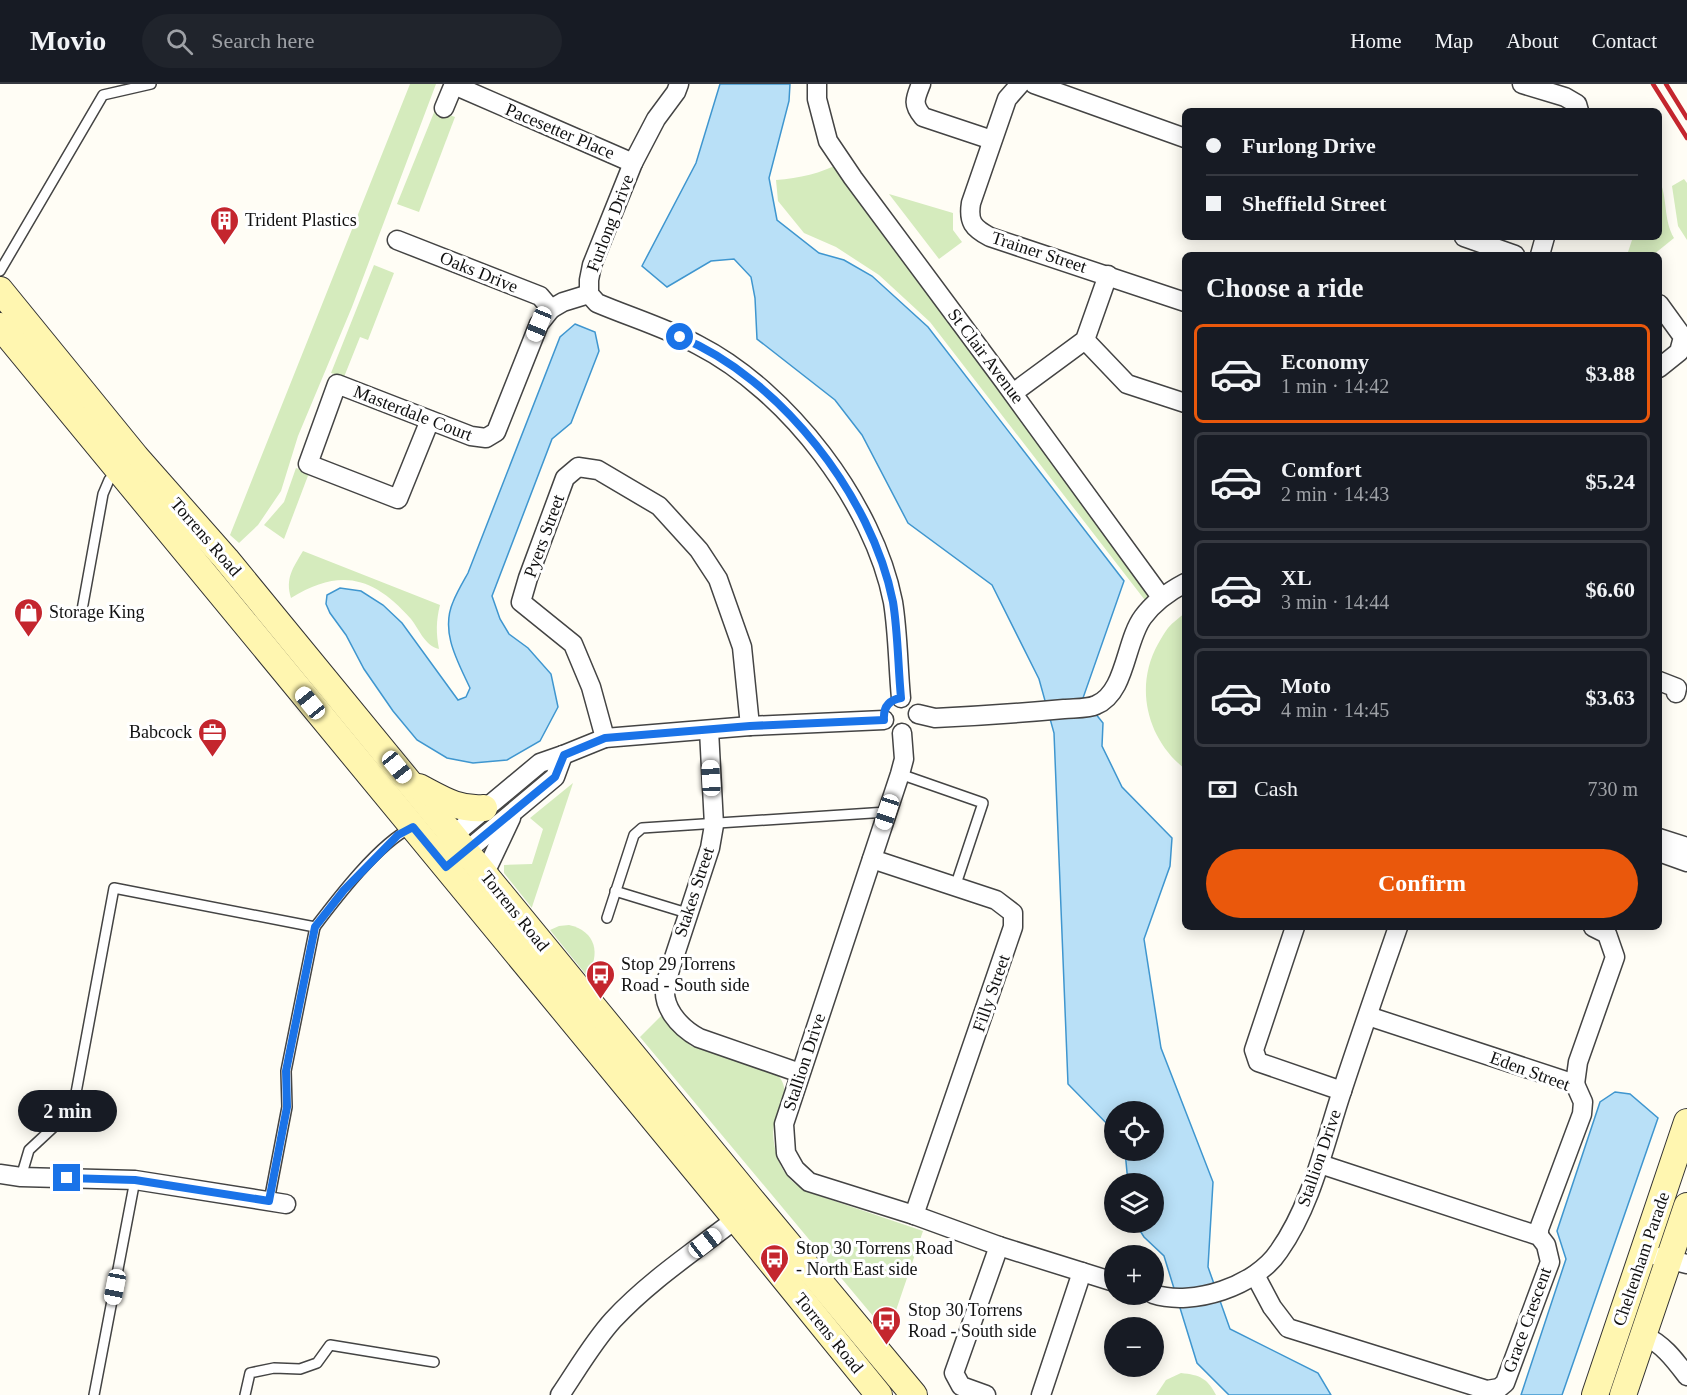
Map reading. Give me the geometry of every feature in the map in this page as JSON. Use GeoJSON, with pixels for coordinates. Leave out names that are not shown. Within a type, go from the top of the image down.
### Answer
{"type":"FeatureCollection","features":[{"type":"Feature","properties":{"kind":"main road","name":"Torrens Road"},"geometry":{"type":"LineString","coordinates":[[0,290],[36,352],[128,464],[440,860],[904,1391]]}},
{"type":"Feature","properties":{"kind":"main road","name":"Torrens Road"},"geometry":{"type":"LineString","coordinates":[[0,326],[36,352]]}},
{"type":"Feature","properties":{"kind":"main road","name":"Torrens Road"},"geometry":{"type":"LineString","coordinates":[[128,464],[226,559],[460,843],[745,1211],[879,1395]]}},
{"type":"Feature","properties":{"kind":"main road"},"geometry":{"type":"LineString","coordinates":[[408,781],[448,803],[468,809],[484,808]]}},
{"type":"Feature","properties":{"kind":"main road","name":"Cheltenham Parade"},"geometry":{"type":"LineString","coordinates":[[1595,1395],[1687,1122]]}},
{"type":"Feature","properties":{"kind":"main road","name":"Cheltenham Parade"},"geometry":{"type":"LineString","coordinates":[[1623,1395],[1643,1335],[1678,1262],[1687,1206]]}},
{"type":"Feature","properties":{"kind":"street","name":"Furlong Drive"},"geometry":{"type":"LineString","coordinates":[[679,84],[676,92],[656,119],[633,163],[592,265],[589,294],[597,303],[699,345],[732,366],[766,393],[806,433],[841,480],[866,526],[882,564],[893,603],[901,698]]}},
{"type":"Feature","properties":{"kind":"street","name":"St Clair Avenue"},"geometry":{"type":"LineString","coordinates":[[818,84],[817,99],[828,141],[1161,597]]}},
{"type":"Feature","properties":{"kind":"street"},"geometry":{"type":"LineString","coordinates":[[921,84],[915,99],[916,109],[923,117],[992,140]]}},
{"type":"Feature","properties":{"kind":"street","name":"Trainer Street"},"geometry":{"type":"LineString","coordinates":[[1020,84],[1007,99],[970,203],[969,215],[977,230],[990,237],[1182,301]]}},
{"type":"Feature","properties":{"kind":"street"},"geometry":{"type":"LineString","coordinates":[[1034,84],[1182,137]]}},
{"type":"Feature","properties":{"kind":"street"},"geometry":{"type":"LineString","coordinates":[[1522,84],[1565,97],[1577,104],[1578,108]]}},
{"type":"Feature","properties":{"kind":"street","name":"Pacesetter Place"},"geometry":{"type":"LineString","coordinates":[[444,108],[454,85],[633,163]]}},
{"type":"Feature","properties":{"kind":"street","name":"Oaks Drive"},"geometry":{"type":"LineString","coordinates":[[397,240],[540,297],[551,309]]}},
{"type":"Feature","properties":{"kind":"street"},"geometry":{"type":"LineString","coordinates":[[1472,240],[1506,252]]}},
{"type":"Feature","properties":{"kind":"street"},"geometry":{"type":"LineString","coordinates":[[1013,393],[1085,340],[1108,275]]}},
{"type":"Feature","properties":{"kind":"street"},"geometry":{"type":"LineString","coordinates":[[551,309],[563,302],[589,294]]}},
{"type":"Feature","properties":{"kind":"street"},"geometry":{"type":"LineString","coordinates":[[1662,308],[1683,337],[1679,352],[1662,366]]}},
{"type":"Feature","properties":{"kind":"street","name":"Masterdale Court"},"geometry":{"type":"LineString","coordinates":[[430,420],[400,498],[395,499],[308,464],[337,384],[479,438],[486,438],[496,432],[539,324],[551,309]]}},
{"type":"Feature","properties":{"kind":"street"},"geometry":{"type":"LineString","coordinates":[[1085,340],[1127,384],[1182,402]]}},
{"type":"Feature","properties":{"kind":"street","name":"Pyers Street"},"geometry":{"type":"LineString","coordinates":[[605,738],[591,687],[573,644],[521,602],[565,478],[578,467],[598,471],[659,506],[699,550],[718,579],[742,647],[750,726]]}},
{"type":"Feature","properties":{"kind":"street"},"geometry":{"type":"LineString","coordinates":[[918,714],[935,718],[1096,705],[1111,693],[1120,678],[1130,644],[1142,618],[1161,597],[1182,584]]}},
{"type":"Feature","properties":{"kind":"street"},"geometry":{"type":"LineString","coordinates":[[1662,682],[1677,688],[1676,693]]}},
{"type":"Feature","properties":{"kind":"street"},"geometry":{"type":"LineString","coordinates":[[901,698],[915,704],[918,714],[918,720],[912,729],[902,733],[891,729],[884,720],[883,714],[887,704],[901,698]]}},
{"type":"Feature","properties":{"kind":"street"},"geometry":{"type":"LineString","coordinates":[[460,843],[484,808],[540,763],[605,738],[750,726],[884,720]]}},
{"type":"Feature","properties":{"kind":"street","name":"Stakes Street"},"geometry":{"type":"LineString","coordinates":[[709,730],[714,825],[710,848],[687,913],[664,990],[665,1000],[687,1032],[800,1073]]}},
{"type":"Feature","properties":{"kind":"street","name":"Stallion Drive"},"geometry":{"type":"LineString","coordinates":[[902,733],[904,759],[900,774],[784,1124],[786,1153],[795,1169],[809,1182],[1104,1279]]}},
{"type":"Feature","properties":{"kind":"street"},"geometry":{"type":"LineString","coordinates":[[440,860],[460,843],[515,811],[555,777],[564,755]]}},
{"type":"Feature","properties":{"kind":"street"},"geometry":{"type":"LineString","coordinates":[[484,873],[515,811]]}},
{"type":"Feature","properties":{"kind":"street"},"geometry":{"type":"LineString","coordinates":[[1662,839],[1687,847]]}},
{"type":"Feature","properties":{"kind":"street"},"geometry":{"type":"LineString","coordinates":[[1662,853],[1687,862]]}},
{"type":"Feature","properties":{"kind":"street","name":"Filly Street"},"geometry":{"type":"LineString","coordinates":[[872,859],[996,900],[1013,913],[1013,927],[914,1215]]}},
{"type":"Feature","properties":{"kind":"street"},"geometry":{"type":"LineString","coordinates":[[1294,930],[1254,1050],[1258,1062],[1342,1091]]}},
{"type":"Feature","properties":{"kind":"street","name":"Stallion Drive"},"geometry":{"type":"LineString","coordinates":[[1164,1296],[1199,1296],[1240,1284],[1255,1275],[1278,1253],[1297,1222],[1320,1164],[1342,1091],[1397,930]]}},
{"type":"Feature","properties":{"kind":"street"},"geometry":{"type":"LineString","coordinates":[[1575,1084],[1578,1062],[1615,957],[1607,934],[1599,930]]}},
{"type":"Feature","properties":{"kind":"street","name":"Eden Street"},"geometry":{"type":"LineString","coordinates":[[1368,1016],[1575,1084],[1583,1102],[1582,1114],[1539,1229],[1539,1236]]}},
{"type":"Feature","properties":{"kind":"street"},"geometry":{"type":"LineString","coordinates":[[1320,1164],[1539,1236]]}},
{"type":"Feature","properties":{"kind":"street"},"geometry":{"type":"LineString","coordinates":[[0,1174],[21,1177],[135,1180],[278,1202]]}},
{"type":"Feature","properties":{"kind":"street"},"geometry":{"type":"LineString","coordinates":[[560,1395],[613,1320],[660,1277],[745,1211]]}},
{"type":"Feature","properties":{"kind":"street","name":"Grace Crescent"},"geometry":{"type":"LineString","coordinates":[[1255,1275],[1272,1307],[1288,1328],[1488,1390],[1499,1388],[1504,1383],[1550,1262],[1546,1245],[1539,1236]]}},
{"type":"Feature","properties":{"kind":"street"},"geometry":{"type":"LineString","coordinates":[[986,1395],[960,1386],[954,1373],[999,1246]]}},
{"type":"Feature","properties":{"kind":"street"},"geometry":{"type":"LineString","coordinates":[[1643,1252],[1678,1262]]}},
{"type":"Feature","properties":{"kind":"street"},"geometry":{"type":"LineString","coordinates":[[1041,1395],[1082,1272]]}},
{"type":"Feature","properties":{"kind":"street"},"geometry":{"type":"LineString","coordinates":[[1643,1335],[1657,1341],[1687,1376]]}},
{"type":"Feature","properties":{"kind":"lane"},"geometry":{"type":"LineString","coordinates":[[0,271],[103,95],[151,84]]}},
{"type":"Feature","properties":{"kind":"lane"},"geometry":{"type":"LineString","coordinates":[[82,610],[103,494],[109,480],[128,464]]}},
{"type":"Feature","properties":{"kind":"lane"},"geometry":{"type":"LineString","coordinates":[[900,774],[983,802],[955,887]]}},
{"type":"Feature","properties":{"kind":"lane"},"geometry":{"type":"LineString","coordinates":[[607,918],[634,835],[642,828],[887,812]]}},
{"type":"Feature","properties":{"kind":"lane"},"geometry":{"type":"LineString","coordinates":[[278,1202],[287,1107],[286,1071],[315,927],[344,890],[398,835],[413,827]]}},
{"type":"Feature","properties":{"kind":"lane"},"geometry":{"type":"LineString","coordinates":[[21,1177],[29,1150],[73,1109],[114,888],[315,927]]}},
{"type":"Feature","properties":{"kind":"lane"},"geometry":{"type":"LineString","coordinates":[[615,891],[687,913]]}},
{"type":"Feature","properties":{"kind":"lane"},"geometry":{"type":"LineString","coordinates":[[94,1395],[135,1180]]}},
{"type":"Feature","properties":{"kind":"lane"},"geometry":{"type":"LineString","coordinates":[[245,1395],[250,1373],[274,1368],[300,1370],[317,1363],[330,1345],[434,1362]]}},
{"type":"Feature","properties":{"kind":"green space"},"geometry":{"type":"Polygon","coordinates":[[[410,84],[436,84],[352,307],[298,436],[281,491],[258,525],[239,543],[230,535],[410,84]]]}},
{"type":"Feature","properties":{"kind":"green space"},"geometry":{"type":"Polygon","coordinates":[[[435,110],[455,117],[419,212],[397,204],[435,110]]]}},
{"type":"Feature","properties":{"kind":"green space"},"geometry":{"type":"Polygon","coordinates":[[[842,162],[1161,597],[1151,608],[930,322],[879,275],[836,247],[804,233],[778,201],[776,180],[810,175],[842,162]]]}},
{"type":"Feature","properties":{"kind":"green space"},"geometry":{"type":"Polygon","coordinates":[[[1684,179],[1687,183],[1687,240],[1678,226],[1672,186],[1684,179]]]}},
{"type":"Feature","properties":{"kind":"green space"},"geometry":{"type":"Polygon","coordinates":[[[1662,186],[1668,223],[1674,238],[1657,252],[1628,252],[1632,240],[1662,240],[1662,186]]]}},
{"type":"Feature","properties":{"kind":"green space"},"geometry":{"type":"Polygon","coordinates":[[[889,194],[953,213],[953,230],[962,242],[939,259],[889,194]]]}},
{"type":"Feature","properties":{"kind":"green space"},"geometry":{"type":"Polygon","coordinates":[[[374,265],[394,273],[368,340],[360,337],[344,377],[331,373],[374,265]]]}},
{"type":"Feature","properties":{"kind":"green space"},"geometry":{"type":"Polygon","coordinates":[[[296,468],[309,473],[284,539],[264,525],[284,502],[296,468]]]}},
{"type":"Feature","properties":{"kind":"green space"},"geometry":{"type":"Polygon","coordinates":[[[303,551],[440,605],[437,627],[439,649],[426,641],[411,619],[383,593],[355,581],[340,580],[325,583],[291,598],[290,579],[293,568],[303,551]]]}},
{"type":"Feature","properties":{"kind":"green space"},"geometry":{"type":"Polygon","coordinates":[[[1182,615],[1182,766],[1161,743],[1153,728],[1146,695],[1151,660],[1158,644],[1174,622],[1182,615]]]}},
{"type":"Feature","properties":{"kind":"green space"},"geometry":{"type":"Polygon","coordinates":[[[573,783],[532,908],[504,873],[504,865],[532,864],[543,829],[530,818],[573,783]]]}},
{"type":"Feature","properties":{"kind":"green space"},"geometry":{"type":"Polygon","coordinates":[[[569,925],[585,932],[593,944],[594,960],[587,976],[550,930],[569,925]]]}},
{"type":"Feature","properties":{"kind":"green space"},"geometry":{"type":"Polygon","coordinates":[[[661,1016],[691,1046],[776,1073],[784,1086],[784,1092],[774,1125],[774,1144],[780,1164],[793,1182],[808,1192],[923,1231],[888,1334],[640,1037],[661,1016]]]}},
{"type":"Feature","properties":{"kind":"green space"},"geometry":{"type":"Polygon","coordinates":[[[1181,1373],[1202,1378],[1216,1395],[1156,1395],[1166,1380],[1181,1373]]]}},
{"type":"Feature","properties":{"kind":"water"},"geometry":{"type":"Polygon","coordinates":[[[720,84],[790,84],[789,101],[769,178],[777,220],[819,253],[844,260],[872,276],[928,327],[1124,581],[1083,698],[1103,723],[1102,746],[1122,787],[1172,838],[1170,866],[1144,939],[1161,1048],[1213,1182],[1208,1267],[1230,1329],[1318,1373],[1331,1395],[1229,1395],[1197,1363],[1164,1256],[1164,1245],[1152,1245],[1141,1233],[1164,1233],[1164,1173],[1127,1173],[1126,1161],[1164,1161],[1164,1101],[1104,1101],[1104,1121],[1068,1084],[1054,733],[1039,679],[992,585],[908,523],[862,435],[835,400],[757,339],[755,298],[751,277],[734,259],[711,261],[667,287],[642,266],[696,163],[720,84]]]}},
{"type":"Feature","properties":{"kind":"water"},"geometry":{"type":"Polygon","coordinates":[[[575,324],[595,332],[599,351],[571,423],[552,439],[492,596],[500,619],[509,634],[528,648],[551,674],[558,707],[540,741],[507,760],[473,763],[447,758],[417,740],[393,711],[330,613],[326,604],[327,595],[340,588],[361,591],[383,605],[402,623],[458,700],[466,697],[470,688],[452,647],[448,624],[450,613],[468,573],[560,337],[575,324]]]}},
{"type":"Feature","properties":{"kind":"water"},"geometry":{"type":"Polygon","coordinates":[[[1615,1092],[1630,1094],[1658,1118],[1562,1395],[1521,1395],[1566,1259],[1557,1231],[1600,1102],[1615,1092]]]}},
{"type":"Feature","properties":{"kind":"railway"},"geometry":{"type":"LineString","coordinates":[[1653,84],[1687,138]]}},
{"type":"Feature","properties":{"kind":"railway"},"geometry":{"type":"LineString","coordinates":[[1666,84],[1687,118]]}},
{"type":"Feature","properties":{"kind":"place","name":"Trident Plastics"},"geometry":{"type":"Point","coordinates":[224,246]}},
{"type":"Feature","properties":{"kind":"place","name":"Storage King"},"geometry":{"type":"Point","coordinates":[28,638]}},
{"type":"Feature","properties":{"kind":"place","name":"Babcock"},"geometry":{"type":"Point","coordinates":[213,758]}},
{"type":"Feature","properties":{"kind":"place","name":"Stop 29 Torrens Road - South side"},"geometry":{"type":"Point","coordinates":[600,1000]}},
{"type":"Feature","properties":{"kind":"place","name":"Stop 30 Torrens Road - North East side"},"geometry":{"type":"Point","coordinates":[775,1284]}},
{"type":"Feature","properties":{"kind":"place","name":"Stop 30 Torrens Road - South side"},"geometry":{"type":"Point","coordinates":[887,1346]}},
{"type":"Feature","properties":{"kind":"route"},"geometry":{"type":"LineString","coordinates":[[67,1178],[135,1180],[269,1201],[287,1107],[286,1071],[315,927],[344,890],[399,834],[413,827],[446,867],[555,777],[564,755],[579,747],[605,738],[750,726],[884,720],[883,714],[887,704],[901,698],[893,603],[882,564],[866,526],[841,480],[806,433],[766,393],[732,366],[699,345],[680,337]]}}]}
